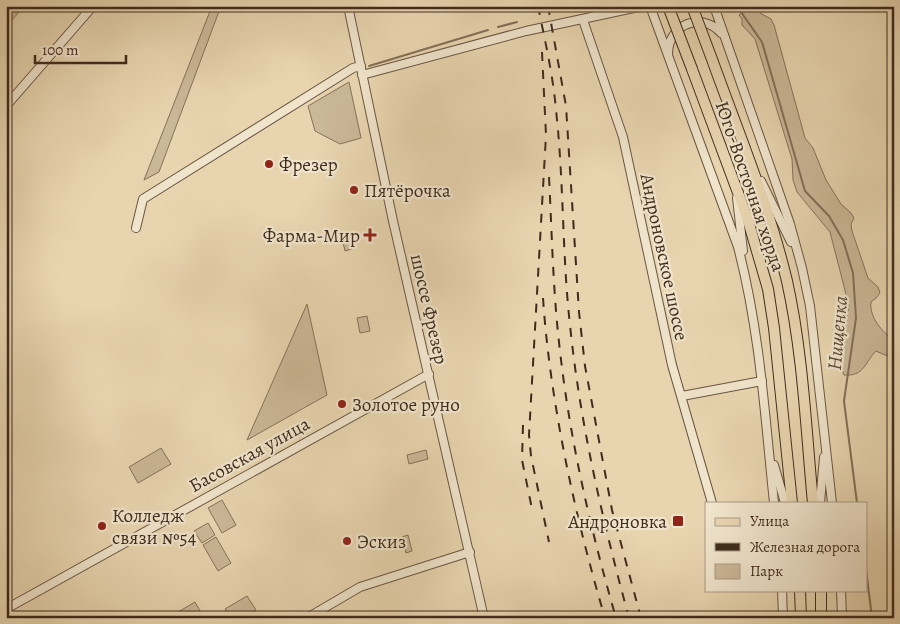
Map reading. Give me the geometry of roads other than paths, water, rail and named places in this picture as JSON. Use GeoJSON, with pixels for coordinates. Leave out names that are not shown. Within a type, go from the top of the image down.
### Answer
{"type":"FeatureCollection","features":[{"type":"Feature","properties":{"kind":"main road","name":"Юго-Восточная хорда"},"geometry":{"type":"LineString","coordinates":[[668,6],[735,183],[757,248],[768,289],[774,328],[792,502]]}},
{"type":"Feature","properties":{"kind":"main road","name":"Юго-Восточная хорда"},"geometry":{"type":"LineString","coordinates":[[692,6],[767,209],[787,282],[799,363],[813,502]]}},
{"type":"Feature","properties":{"kind":"main road"},"geometry":{"type":"LineString","coordinates":[[800,592],[801,618]]}},
{"type":"Feature","properties":{"kind":"main road"},"geometry":{"type":"LineString","coordinates":[[821,592],[822,618]]}},
{"type":"Feature","properties":{"kind":"street"},"geometry":{"type":"LineString","coordinates":[[6,106],[93,6]]}},
{"type":"Feature","properties":{"kind":"street","name":"шоссе Фрезер"},"geometry":{"type":"LineString","coordinates":[[348,6],[393,221],[484,618]]}},
{"type":"Feature","properties":{"kind":"street"},"geometry":{"type":"LineString","coordinates":[[362,75],[526,31],[643,6]]}},
{"type":"Feature","properties":{"kind":"street"},"geometry":{"type":"LineString","coordinates":[[650,6],[738,247],[746,276],[755,320],[774,502]]}},
{"type":"Feature","properties":{"kind":"street"},"geometry":{"type":"LineString","coordinates":[[714,6],[800,259],[810,306],[832,502]]}},
{"type":"Feature","properties":{"kind":"street","name":"Андроновское шоссе"},"geometry":{"type":"LineString","coordinates":[[582,20],[622,136],[672,365],[712,502]]}},
{"type":"Feature","properties":{"kind":"street"},"geometry":{"type":"LineString","coordinates":[[670,61],[668,51],[670,41],[679,28],[688,23],[698,21],[708,23],[717,28],[726,41]]}},
{"type":"Feature","properties":{"kind":"street"},"geometry":{"type":"LineString","coordinates":[[136,228],[143,199],[360,66]]}},
{"type":"Feature","properties":{"kind":"street"},"geometry":{"type":"LineString","coordinates":[[744,149],[800,259]]}},
{"type":"Feature","properties":{"kind":"street"},"geometry":{"type":"LineString","coordinates":[[735,183],[746,276]]}},
{"type":"Feature","properties":{"kind":"street","name":"Басовская улица"},"geometry":{"type":"LineString","coordinates":[[6,609],[429,374]]}},
{"type":"Feature","properties":{"kind":"street"},"geometry":{"type":"LineString","coordinates":[[682,396],[762,381]]}},
{"type":"Feature","properties":{"kind":"street"},"geometry":{"type":"LineString","coordinates":[[820,502],[825,440]]}},
{"type":"Feature","properties":{"kind":"street"},"geometry":{"type":"LineString","coordinates":[[768,449],[786,502]]}},
{"type":"Feature","properties":{"kind":"street"},"geometry":{"type":"LineString","coordinates":[[307,618],[360,587],[470,552]]}},
{"type":"Feature","properties":{"kind":"street"},"geometry":{"type":"LineString","coordinates":[[782,592],[783,618]]}},
{"type":"Feature","properties":{"kind":"street"},"geometry":{"type":"LineString","coordinates":[[841,592],[842,618]]}},
{"type":"Feature","properties":{"kind":"waterway","name":"Нищенка"},"geometry":{"type":"LineString","coordinates":[[741,12],[762,42],[805,191],[829,216],[843,240],[853,273],[856,318],[844,401],[857,502]]}},
{"type":"Feature","properties":{"kind":"waterway"},"geometry":{"type":"LineString","coordinates":[[498,27],[517,22]]}},
{"type":"Feature","properties":{"kind":"waterway"},"geometry":{"type":"LineString","coordinates":[[369,66],[488,30]]}},
{"type":"Feature","properties":{"kind":"waterway","name":"Нищенка"},"geometry":{"type":"LineString","coordinates":[[868,585],[872,618]]}},
{"type":"Feature","properties":{"kind":"railway"},"geometry":{"type":"LineString","coordinates":[[538,6],[555,97],[559,137],[567,298],[574,362],[586,436],[610,546],[629,618]]}},
{"type":"Feature","properties":{"kind":"railway"},"geometry":{"type":"LineString","coordinates":[[548,6],[566,106],[579,312],[585,366],[612,510],[641,618]]}},
{"type":"Feature","properties":{"kind":"railway"},"geometry":{"type":"LineString","coordinates":[[542,52],[546,135],[529,435],[531,456],[549,542]]}},
{"type":"Feature","properties":{"kind":"railway"},"geometry":{"type":"LineString","coordinates":[[549,177],[556,308],[569,418],[582,486],[616,618]]}},
{"type":"Feature","properties":{"kind":"railway"},"geometry":{"type":"LineString","coordinates":[[543,298],[551,378],[565,459],[605,618]]}},
{"type":"Feature","properties":{"kind":"railway"},"geometry":{"type":"LineString","coordinates":[[523,425],[522,460],[532,509]]}},
{"type":"Feature","properties":{"kind":"place","name":"Фрезер"},"geometry":{"type":"Point","coordinates":[269,164]}},
{"type":"Feature","properties":{"kind":"place","name":"Пятёрочка"},"geometry":{"type":"Point","coordinates":[354,190]}},
{"type":"Feature","properties":{"kind":"place","name":"Фарма-Мир"},"geometry":{"type":"Point","coordinates":[370,235]}},
{"type":"Feature","properties":{"kind":"place","name":"Золотое руно"},"geometry":{"type":"Point","coordinates":[342,404]}},
{"type":"Feature","properties":{"kind":"place","name":"Андроновка"},"geometry":{"type":"Point","coordinates":[678,521]}},
{"type":"Feature","properties":{"kind":"place","name":"Колледж связи №54"},"geometry":{"type":"Point","coordinates":[102,526]}},
{"type":"Feature","properties":{"kind":"place","name":"Эскиз"},"geometry":{"type":"Point","coordinates":[347,541]}}]}
